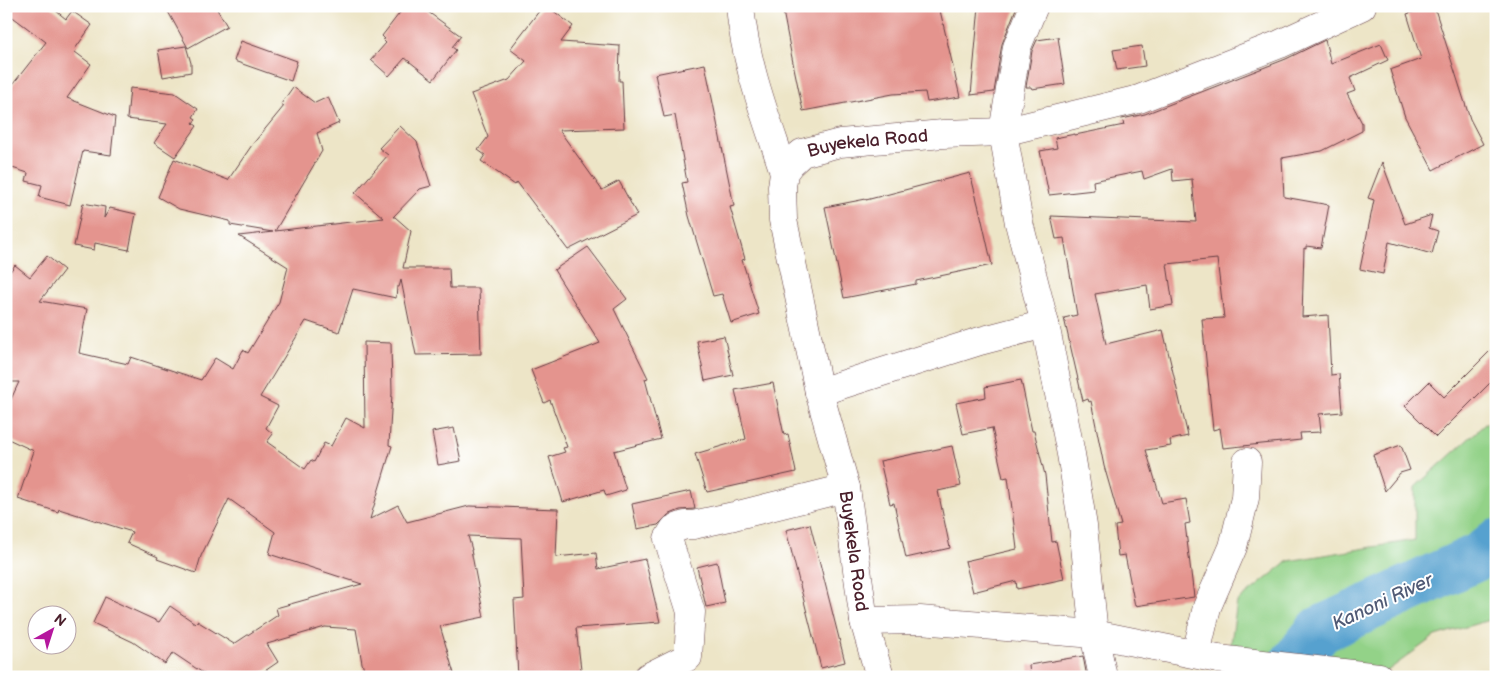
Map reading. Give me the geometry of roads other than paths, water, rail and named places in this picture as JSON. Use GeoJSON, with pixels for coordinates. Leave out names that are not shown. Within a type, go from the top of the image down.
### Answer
{"type":"FeatureCollection","features":[{"type":"Feature","properties":{"kind":"street"},"geometry":{"type":"LineString","coordinates":[[740,6],[752,75],[784,172]]}},
{"type":"Feature","properties":{"kind":"street"},"geometry":{"type":"LineString","coordinates":[[1034,6],[1017,47],[1003,132],[1020,223],[1045,324],[1071,454],[1083,526],[1094,634],[1103,677]]}},
{"type":"Feature","properties":{"kind":"street","name":"Buyekela Road"},"geometry":{"type":"LineString","coordinates":[[880,677],[864,621],[846,488],[819,392],[783,220],[782,187],[784,172],[802,153],[840,143],[943,134],[1003,132],[1139,99],[1280,44],[1362,6]]}},
{"type":"Feature","properties":{"kind":"street"},"geometry":{"type":"LineString","coordinates":[[819,392],[1045,324]]}},
{"type":"Feature","properties":{"kind":"street"},"geometry":{"type":"LineString","coordinates":[[1207,656],[1207,607],[1233,547],[1245,498],[1247,462]]}},
{"type":"Feature","properties":{"kind":"street"},"geometry":{"type":"LineString","coordinates":[[648,677],[688,657],[691,612],[668,539],[674,529],[846,488]]}},
{"type":"Feature","properties":{"kind":"street"},"geometry":{"type":"LineString","coordinates":[[864,621],[920,620],[1094,634],[1207,656],[1378,677]]}},
{"type":"Feature","properties":{"kind":"waterway","name":"Kanoni River"},"geometry":{"type":"LineString","coordinates":[[1282,677],[1320,630],[1482,555],[1496,543]]}}]}
